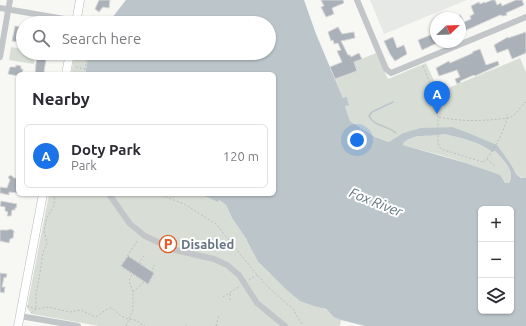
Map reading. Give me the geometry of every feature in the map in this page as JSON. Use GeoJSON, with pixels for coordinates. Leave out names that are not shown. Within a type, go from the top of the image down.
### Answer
{"type":"FeatureCollection","features":[{"type":"Feature","properties":{"kind":"main road"},"geometry":{"type":"LineString","coordinates":[[77,16],[80,0]]}},
{"type":"Feature","properties":{"kind":"main road"},"geometry":{"type":"LineString","coordinates":[[66,72],[69,60]]}},
{"type":"Feature","properties":{"kind":"main road"},"geometry":{"type":"LineString","coordinates":[[18,326],[43,196]]}},
{"type":"Feature","properties":{"kind":"street"},"geometry":{"type":"LineString","coordinates":[[0,57],[3,24],[9,9],[10,0]]}},
{"type":"Feature","properties":{"kind":"street"},"geometry":{"type":"LineString","coordinates":[[357,0],[389,73],[394,73],[526,17]]}},
{"type":"Feature","properties":{"kind":"street"},"geometry":{"type":"LineString","coordinates":[[0,8],[45,16]]}},
{"type":"Feature","properties":{"kind":"street"},"geometry":{"type":"LineString","coordinates":[[110,196],[130,224],[145,236],[175,250],[214,258],[228,265],[238,276],[257,303],[285,326]]}},
{"type":"Feature","properties":{"kind":"street"},"geometry":{"type":"LineString","coordinates":[[20,316],[78,326]]}},
{"type":"Feature","properties":{"kind":"path"},"geometry":{"type":"LineString","coordinates":[[84,72],[87,60]]}},
{"type":"Feature","properties":{"kind":"path"},"geometry":{"type":"LineString","coordinates":[[423,66],[435,95],[438,117],[438,145],[441,149],[483,162],[496,143],[508,118],[508,114]]}},
{"type":"Feature","properties":{"kind":"path"},"geometry":{"type":"LineString","coordinates":[[76,67],[85,69]]}},
{"type":"Feature","properties":{"kind":"path"},"geometry":{"type":"LineString","coordinates":[[438,117],[474,122],[508,118],[515,115],[526,102]]}},
{"type":"Feature","properties":{"kind":"path"},"geometry":{"type":"LineString","coordinates":[[487,158],[495,166]]}},
{"type":"Feature","properties":{"kind":"path"},"geometry":{"type":"LineString","coordinates":[[36,309],[36,294],[43,253],[47,243],[44,230],[48,217],[54,206],[55,196]]}},
{"type":"Feature","properties":{"kind":"path"},"geometry":{"type":"LineString","coordinates":[[163,196],[184,204],[216,224],[257,275],[293,310],[303,326]]}},
{"type":"Feature","properties":{"kind":"path"},"geometry":{"type":"LineString","coordinates":[[128,256],[154,273],[148,284],[121,266],[137,241]]}},
{"type":"Feature","properties":{"kind":"path"},"geometry":{"type":"LineString","coordinates":[[139,263],[144,256]]}},
{"type":"Feature","properties":{"kind":"path"},"geometry":{"type":"LineString","coordinates":[[151,271],[155,265]]}},
{"type":"Feature","properties":{"kind":"path"},"geometry":{"type":"LineString","coordinates":[[126,326],[133,310],[133,292],[129,281],[132,273]]}},
{"type":"Feature","properties":{"kind":"path"},"geometry":{"type":"LineString","coordinates":[[133,292],[144,282]]}},
{"type":"Feature","properties":{"kind":"path"},"geometry":{"type":"LineString","coordinates":[[230,293],[230,300]]}},
{"type":"Feature","properties":{"kind":"path"},"geometry":{"type":"LineString","coordinates":[[27,306],[36,309],[48,307],[70,312],[81,310],[95,317],[107,309],[112,308],[121,316],[135,320],[145,326]]}},
{"type":"Feature","properties":{"kind":"path"},"geometry":{"type":"LineString","coordinates":[[30,318],[31,313],[36,309]]}},
{"type":"Feature","properties":{"kind":"path"},"geometry":{"type":"LineString","coordinates":[[216,326],[219,315]]}},
{"type":"Feature","properties":{"kind":"shaded area"},"geometry":{"type":"Polygon","coordinates":[[[370,0],[467,0],[438,12],[430,12],[430,15],[384,34],[370,0]]]}},
{"type":"Feature","properties":{"kind":"shaded area"},"geometry":{"type":"Polygon","coordinates":[[[11,47],[16,48],[16,60],[35,60],[34,64],[9,60],[11,47]]]}},
{"type":"Feature","properties":{"kind":"shaded area"},"geometry":{"type":"Polygon","coordinates":[[[376,53],[388,79],[426,63],[439,92],[520,58],[526,72],[526,178],[522,178],[516,174],[512,166],[494,144],[452,127],[421,129],[403,133],[390,142],[375,137],[350,121],[345,106],[349,104],[347,98],[343,98],[332,71],[376,53]]]}},
{"type":"Feature","properties":{"kind":"shaded area"},"geometry":{"type":"Polygon","coordinates":[[[74,60],[88,60],[85,72],[71,72],[74,60]]]}},
{"type":"Feature","properties":{"kind":"shaded area"},"geometry":{"type":"Polygon","coordinates":[[[444,134],[475,143],[492,152],[495,151],[510,170],[511,179],[509,183],[505,183],[485,170],[457,160],[403,145],[403,143],[408,140],[418,136],[444,134]]]}},
{"type":"Feature","properties":{"kind":"shaded area"},"geometry":{"type":"Polygon","coordinates":[[[49,196],[205,196],[217,201],[219,200],[226,205],[258,262],[270,274],[317,307],[327,310],[341,320],[340,326],[99,326],[32,314],[27,308],[49,196]]]}},
{"type":"Feature","properties":{"kind":"water","name":"Fox River"},"geometry":{"type":"Polygon","coordinates":[[[126,0],[304,0],[316,34],[343,98],[347,97],[349,105],[345,106],[350,121],[375,137],[389,142],[403,133],[421,128],[452,127],[497,145],[516,174],[521,178],[526,178],[526,326],[365,326],[341,320],[334,317],[326,309],[300,301],[258,262],[226,205],[219,200],[218,202],[204,196],[276,196],[276,72],[85,72],[88,60],[276,60],[276,16],[113,16],[126,0]],[[444,134],[418,136],[403,143],[403,145],[466,163],[500,175],[505,183],[509,183],[511,174],[508,166],[495,151],[492,152],[469,140],[444,134]]]}},
{"type":"Feature","properties":{"kind":"building"},"geometry":{"type":"Polygon","coordinates":[[[99,0],[110,0],[109,8],[103,7],[99,12],[95,9],[99,0]]]}},
{"type":"Feature","properties":{"kind":"building"},"geometry":{"type":"Polygon","coordinates":[[[321,0],[343,0],[344,3],[332,8],[334,14],[326,17],[321,7],[324,6],[321,0]]]}},
{"type":"Feature","properties":{"kind":"building"},"geometry":{"type":"Polygon","coordinates":[[[495,0],[497,5],[501,3],[502,6],[516,0],[522,0],[524,5],[506,13],[507,15],[500,15],[466,30],[466,21],[471,19],[470,16],[474,14],[471,6],[479,2],[480,4],[495,0]]]}},
{"type":"Feature","properties":{"kind":"building"},"geometry":{"type":"Polygon","coordinates":[[[15,26],[16,26],[16,42],[12,41],[15,26]]]}},
{"type":"Feature","properties":{"kind":"building"},"geometry":{"type":"Polygon","coordinates":[[[338,27],[342,34],[354,32],[355,38],[341,41],[348,55],[351,57],[359,53],[362,59],[354,62],[357,71],[335,79],[330,67],[342,62],[337,51],[341,50],[338,43],[334,44],[333,40],[331,41],[328,32],[338,27]]]}},
{"type":"Feature","properties":{"kind":"building"},"geometry":{"type":"Polygon","coordinates":[[[526,32],[526,53],[512,59],[508,49],[497,53],[494,45],[508,37],[526,32]]]}},
{"type":"Feature","properties":{"kind":"building"},"geometry":{"type":"Polygon","coordinates":[[[430,35],[430,46],[422,50],[418,40],[430,35]]]}},
{"type":"Feature","properties":{"kind":"building"},"geometry":{"type":"Polygon","coordinates":[[[393,37],[397,48],[404,45],[407,54],[395,61],[384,41],[393,37]]]}},
{"type":"Feature","properties":{"kind":"building"},"geometry":{"type":"Polygon","coordinates":[[[480,49],[486,65],[498,61],[499,65],[460,81],[461,82],[457,84],[455,79],[460,77],[457,70],[439,76],[436,68],[449,61],[450,63],[480,49]]]}},
{"type":"Feature","properties":{"kind":"building"},"geometry":{"type":"Polygon","coordinates":[[[36,60],[46,60],[44,72],[35,72],[36,60]]]}},
{"type":"Feature","properties":{"kind":"building"},"geometry":{"type":"Polygon","coordinates":[[[16,65],[21,66],[21,69],[23,69],[22,72],[16,72],[16,76],[8,74],[10,67],[16,67],[16,65]]]}},
{"type":"Feature","properties":{"kind":"building"},"geometry":{"type":"Polygon","coordinates":[[[11,175],[16,178],[16,193],[9,192],[9,195],[0,193],[0,187],[7,188],[10,180],[8,177],[11,175]]]}},
{"type":"Feature","properties":{"kind":"building"},"geometry":{"type":"Polygon","coordinates":[[[1,201],[17,204],[15,210],[12,210],[11,216],[7,216],[8,212],[5,211],[5,207],[0,206],[1,201]]]}},
{"type":"Feature","properties":{"kind":"building"},"geometry":{"type":"Polygon","coordinates":[[[11,229],[14,231],[13,238],[10,239],[9,243],[0,241],[0,230],[11,229]]]}},
{"type":"Feature","properties":{"kind":"building"},"geometry":{"type":"Polygon","coordinates":[[[128,256],[154,273],[148,284],[121,266],[128,256]]]}},
{"type":"Feature","properties":{"kind":"building"},"geometry":{"type":"Polygon","coordinates":[[[0,273],[7,274],[6,278],[4,277],[2,287],[5,287],[4,293],[0,292],[0,273]]]}},
{"type":"Feature","properties":{"kind":"waterway"},"geometry":{"type":"LineString","coordinates":[[393,102],[372,112],[369,116],[377,124],[396,133]]}},
{"type":"Feature","properties":{"kind":"place","name":"Doty Park"},"geometry":{"type":"Point","coordinates":[437,114]}},
{"type":"Feature","properties":{"kind":"place","name":"Disabled"},"geometry":{"type":"Point","coordinates":[168,244]}}]}
